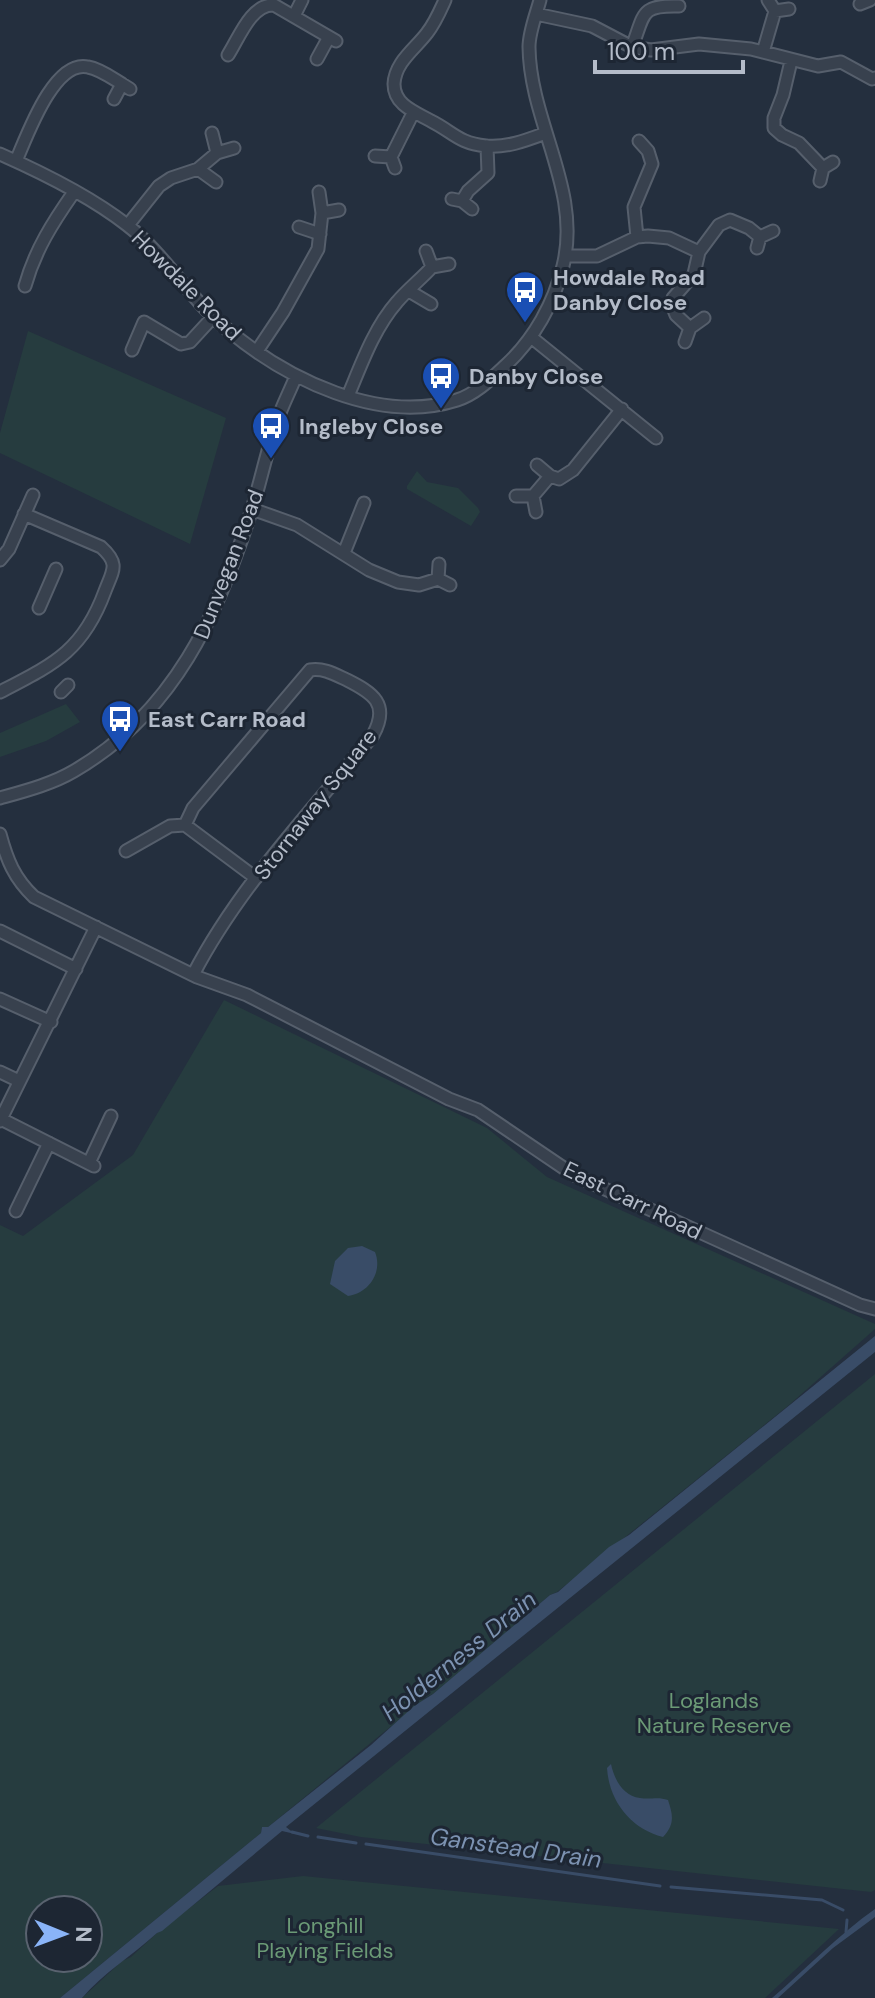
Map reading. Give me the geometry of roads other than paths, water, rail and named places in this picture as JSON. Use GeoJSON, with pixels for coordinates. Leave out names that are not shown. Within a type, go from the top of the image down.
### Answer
{"type":"FeatureCollection","features":[{"type":"Feature","properties":{"kind":"street"},"geometry":{"type":"LineString","coordinates":[[294,16],[302,0]]}},
{"type":"Feature","properties":{"kind":"street"},"geometry":{"type":"LineString","coordinates":[[445,0],[435,22],[397,69],[394,86],[399,100],[413,113],[434,122],[462,141],[487,146],[524,141],[546,133]]}},
{"type":"Feature","properties":{"kind":"street","name":"Howdale Road"},"geometry":{"type":"LineString","coordinates":[[0,154],[74,192],[128,225],[213,317],[296,376],[348,396],[386,405],[421,407],[458,400],[495,375],[531,337],[551,301],[565,256],[568,218],[561,179],[531,71],[529,44],[540,0]]}},
{"type":"Feature","properties":{"kind":"street"},"geometry":{"type":"LineString","coordinates":[[632,47],[650,4],[679,6]]}},
{"type":"Feature","properties":{"kind":"street"},"geometry":{"type":"LineString","coordinates":[[228,55],[257,9],[266,5],[274,5],[332,39],[317,53]]}},
{"type":"Feature","properties":{"kind":"street"},"geometry":{"type":"LineString","coordinates":[[763,52],[772,6],[789,9]]}},
{"type":"Feature","properties":{"kind":"street"},"geometry":{"type":"LineString","coordinates":[[536,14],[592,26],[632,47],[651,50],[699,44],[751,49],[818,66],[841,62],[875,78]]}},
{"type":"Feature","properties":{"kind":"street"},"geometry":{"type":"LineString","coordinates":[[791,61],[774,118],[774,128],[799,143],[825,170]]}},
{"type":"Feature","properties":{"kind":"street"},"geometry":{"type":"LineString","coordinates":[[16,161],[32,124],[63,74],[79,66],[90,67],[126,86],[114,99]]}},
{"type":"Feature","properties":{"kind":"street"},"geometry":{"type":"LineString","coordinates":[[375,156],[393,162],[413,113]]}},
{"type":"Feature","properties":{"kind":"street"},"geometry":{"type":"LineString","coordinates":[[212,133],[217,153]]}},
{"type":"Feature","properties":{"kind":"street"},"geometry":{"type":"LineString","coordinates":[[637,237],[634,207],[657,163],[639,141]]}},
{"type":"Feature","properties":{"kind":"street"},"geometry":{"type":"LineString","coordinates":[[462,203],[468,191],[488,173],[487,146]]}},
{"type":"Feature","properties":{"kind":"street"},"geometry":{"type":"LineString","coordinates":[[128,225],[159,186],[171,178],[198,169],[217,153],[234,148]]}},
{"type":"Feature","properties":{"kind":"street"},"geometry":{"type":"LineString","coordinates":[[198,169],[216,182]]}},
{"type":"Feature","properties":{"kind":"street"},"geometry":{"type":"LineString","coordinates":[[25,286],[43,238],[74,192]]}},
{"type":"Feature","properties":{"kind":"street"},"geometry":{"type":"LineString","coordinates":[[257,351],[318,249],[322,213],[319,192]]}},
{"type":"Feature","properties":{"kind":"street"},"geometry":{"type":"LineString","coordinates":[[322,213],[339,210]]}},
{"type":"Feature","properties":{"kind":"street"},"geometry":{"type":"LineString","coordinates":[[690,328],[676,315],[672,305],[677,292],[694,274],[699,252],[719,225],[730,220],[749,228],[758,242],[773,231]]}},
{"type":"Feature","properties":{"kind":"street"},"geometry":{"type":"LineString","coordinates":[[299,227],[320,234]]}},
{"type":"Feature","properties":{"kind":"street"},"geometry":{"type":"LineString","coordinates":[[565,256],[597,256],[637,237],[669,238],[699,252]]}},
{"type":"Feature","properties":{"kind":"street"},"geometry":{"type":"LineString","coordinates":[[426,251],[432,267]]}},
{"type":"Feature","properties":{"kind":"street"},"geometry":{"type":"LineString","coordinates":[[348,396],[397,301],[432,267],[449,264]]}},
{"type":"Feature","properties":{"kind":"street"},"geometry":{"type":"LineString","coordinates":[[409,291],[431,304]]}},
{"type":"Feature","properties":{"kind":"street"},"geometry":{"type":"LineString","coordinates":[[132,350],[144,322],[181,344],[190,342],[213,317]]}},
{"type":"Feature","properties":{"kind":"street"},"geometry":{"type":"LineString","coordinates":[[685,342],[690,328],[704,318]]}},
{"type":"Feature","properties":{"kind":"street"},"geometry":{"type":"LineString","coordinates":[[531,337],[656,438]]}},
{"type":"Feature","properties":{"kind":"street","name":"Dunvegan Road"},"geometry":{"type":"LineString","coordinates":[[0,798],[73,772],[105,750],[147,714],[172,685],[196,647],[252,509],[277,420],[296,376]]}},
{"type":"Feature","properties":{"kind":"street"},"geometry":{"type":"LineString","coordinates":[[537,465],[559,479],[573,470],[622,409]]}},
{"type":"Feature","properties":{"kind":"street"},"geometry":{"type":"LineString","coordinates":[[516,496],[533,496],[550,476]]}},
{"type":"Feature","properties":{"kind":"street"},"geometry":{"type":"LineString","coordinates":[[0,560],[9,549],[33,495]]}},
{"type":"Feature","properties":{"kind":"street"},"geometry":{"type":"LineString","coordinates":[[533,496],[536,512]]}},
{"type":"Feature","properties":{"kind":"street"},"geometry":{"type":"LineString","coordinates":[[344,553],[364,503]]}},
{"type":"Feature","properties":{"kind":"street"},"geometry":{"type":"LineString","coordinates":[[252,509],[297,525],[369,570],[398,582],[419,585],[438,579],[450,585]]}},
{"type":"Feature","properties":{"kind":"street"},"geometry":{"type":"LineString","coordinates":[[0,692],[42,671],[80,641],[100,606],[115,567],[111,556],[101,547],[24,514]]}},
{"type":"Feature","properties":{"kind":"street"},"geometry":{"type":"LineString","coordinates":[[438,579],[439,564]]}},
{"type":"Feature","properties":{"kind":"street"},"geometry":{"type":"LineString","coordinates":[[39,608],[56,569]]}},
{"type":"Feature","properties":{"kind":"street","name":"Stornaway Square"},"geometry":{"type":"LineString","coordinates":[[185,825],[193,808],[310,670],[321,668],[369,690],[380,709],[378,726],[373,735],[256,878],[210,942],[193,975]]}},
{"type":"Feature","properties":{"kind":"street"},"geometry":{"type":"LineString","coordinates":[[133,851],[170,826],[185,825],[256,878]]}},
{"type":"Feature","properties":{"kind":"street","name":"East Carr Road"},"geometry":{"type":"LineString","coordinates":[[0,834],[7,860],[17,880],[34,897],[193,975],[247,995],[449,1099],[478,1110],[574,1175],[860,1305],[875,1309]]}},
{"type":"Feature","properties":{"kind":"street"},"geometry":{"type":"LineString","coordinates":[[96,927],[0,1120],[92,1164],[111,1116]]}},
{"type":"Feature","properties":{"kind":"street"},"geometry":{"type":"LineString","coordinates":[[0,931],[76,969]]}},
{"type":"Feature","properties":{"kind":"street"},"geometry":{"type":"LineString","coordinates":[[0,999],[51,1022]]}},
{"type":"Feature","properties":{"kind":"street"},"geometry":{"type":"LineString","coordinates":[[0,1072],[19,1081]]}},
{"type":"Feature","properties":{"kind":"street"},"geometry":{"type":"LineString","coordinates":[[16,1211],[49,1143]]}},
{"type":"Feature","properties":{"kind":"water"},"geometry":{"type":"Polygon","coordinates":[[[362,1246],[375,1252],[376,1274],[362,1291],[348,1296],[330,1284],[335,1261],[348,1248],[362,1246]]]}},
{"type":"Feature","properties":{"kind":"water"},"geometry":{"type":"Polygon","coordinates":[[[875,1336],[875,1352],[286,1827],[295,1834],[282,1831],[109,1972],[82,1998],[60,1998],[89,1974],[104,1974],[104,1962],[261,1833],[262,1827],[268,1827],[550,1595],[558,1592],[609,1547],[629,1535],[875,1336]]]}},
{"type":"Feature","properties":{"kind":"water"},"geometry":{"type":"Polygon","coordinates":[[[611,1764],[617,1781],[629,1794],[668,1800],[672,1819],[663,1837],[641,1827],[624,1812],[612,1792],[607,1768],[611,1764]]]}},
{"type":"Feature","properties":{"kind":"water"},"geometry":{"type":"Polygon","coordinates":[[[875,1909],[875,1917],[833,1948],[778,1998],[772,1998],[835,1941],[875,1909]]]}},
{"type":"Feature","properties":{"kind":"waterway","name":"Ganstead Drain"},"geometry":{"type":"LineString","coordinates":[[292,1832],[308,1836]]}},
{"type":"Feature","properties":{"kind":"waterway","name":"Ganstead Drain"},"geometry":{"type":"LineString","coordinates":[[318,1837],[356,1843]]}},
{"type":"Feature","properties":{"kind":"waterway","name":"Ganstead Drain"},"geometry":{"type":"LineString","coordinates":[[366,1844],[660,1886]]}},
{"type":"Feature","properties":{"kind":"waterway","name":"Ganstead Drain"},"geometry":{"type":"LineString","coordinates":[[671,1887],[822,1900],[843,1910]]}},
{"type":"Feature","properties":{"kind":"waterway"},"geometry":{"type":"LineString","coordinates":[[846,1932],[847,1920]]}},
{"type":"Feature","properties":{"kind":"place","name":"Howdale Road Danby Close"},"geometry":{"type":"Point","coordinates":[525,324]}},
{"type":"Feature","properties":{"kind":"place","name":"Danby Close"},"geometry":{"type":"Point","coordinates":[441,410]}},
{"type":"Feature","properties":{"kind":"place","name":"Ingleby Close"},"geometry":{"type":"Point","coordinates":[271,460]}},
{"type":"Feature","properties":{"kind":"place","name":"East Carr Road"},"geometry":{"type":"Point","coordinates":[120,753]}},
{"type":"Feature","properties":{"kind":"water label","name":"Holderness Drain"},"geometry":{"type":"Point","coordinates":[459,1656]}},
{"type":"Feature","properties":{"kind":"park label","name":"Loglands Nature Reserve"},"geometry":{"type":"Point","coordinates":[714,1712]}},
{"type":"Feature","properties":{"kind":"park label","name":"Longhill Playing Fields"},"geometry":{"type":"Point","coordinates":[325,1938]}}]}
